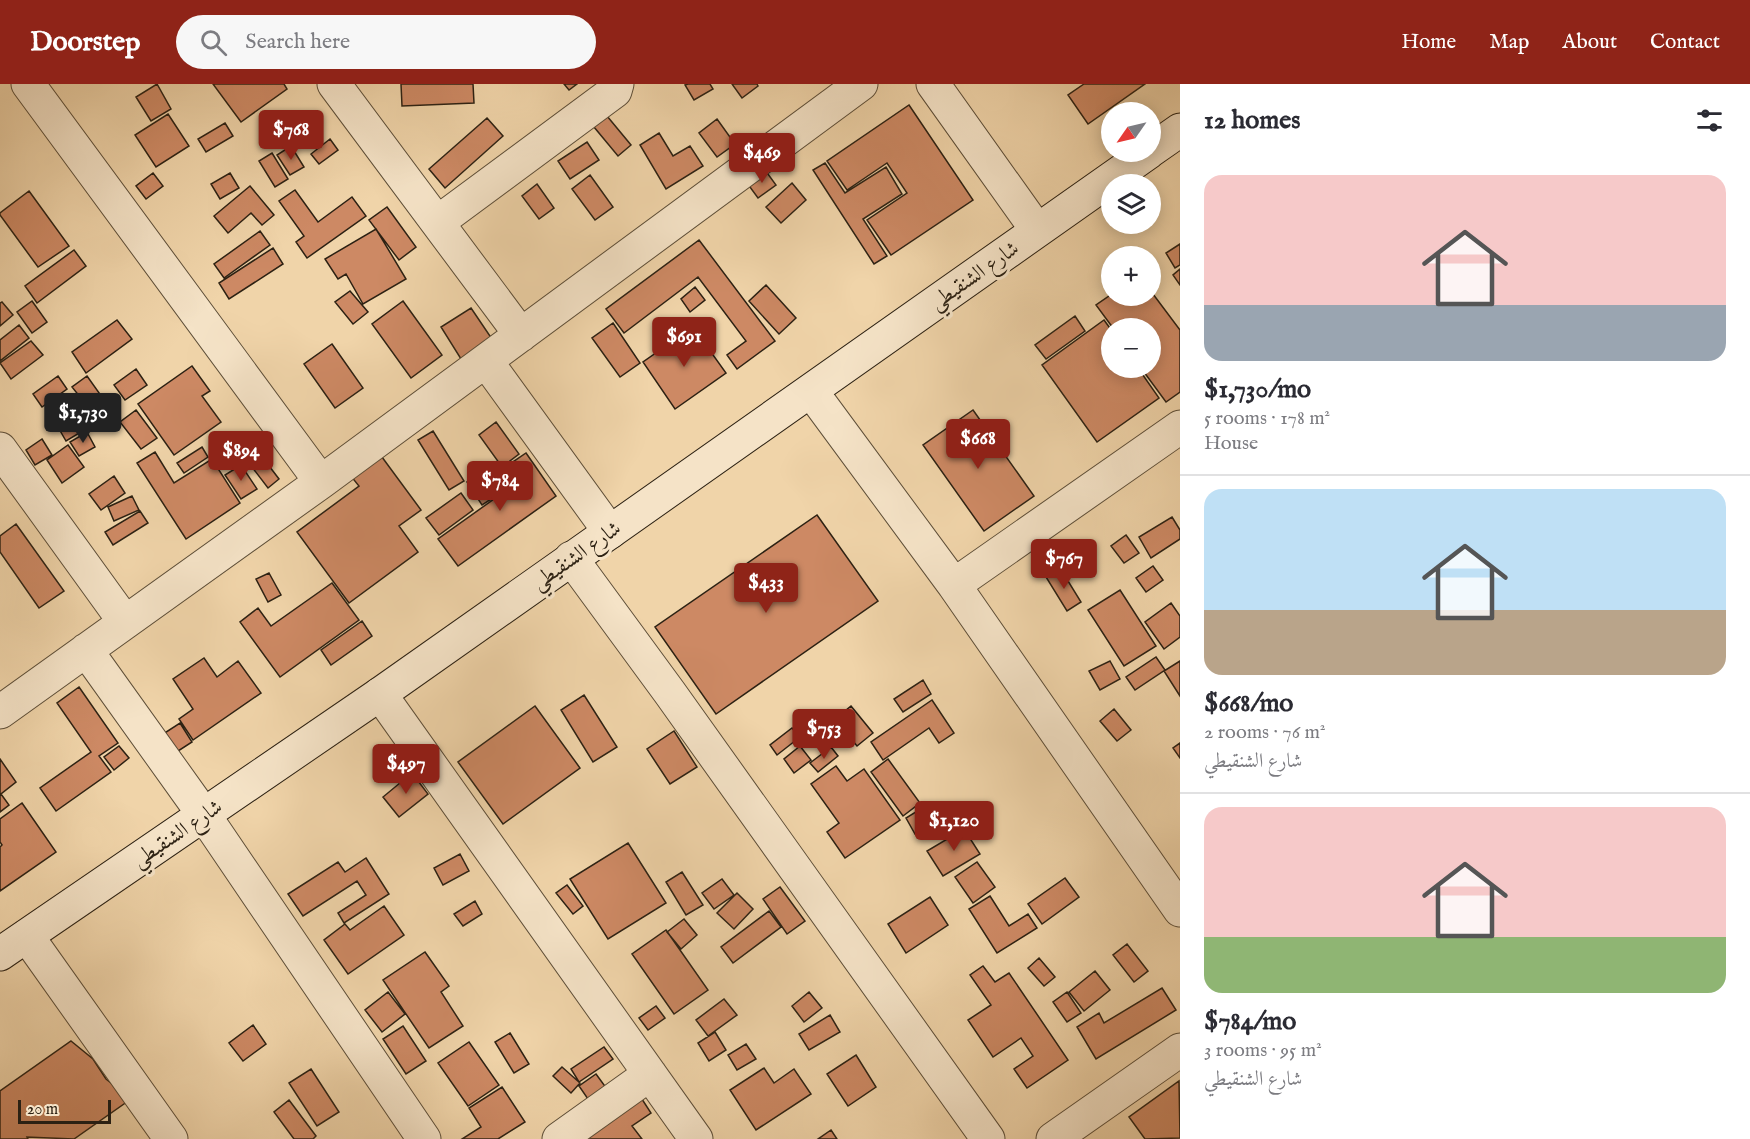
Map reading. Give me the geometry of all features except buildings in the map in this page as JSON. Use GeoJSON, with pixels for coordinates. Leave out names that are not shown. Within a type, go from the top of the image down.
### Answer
{"type":"FeatureCollection","features":[{"type":"Feature","properties":{"kind":"street"},"geometry":{"type":"LineString","coordinates":[[28,84],[321,482]]}},
{"type":"Feature","properties":{"kind":"street"},"geometry":{"type":"LineString","coordinates":[[334,84],[521,335]]}},
{"type":"Feature","properties":{"kind":"street"},"geometry":{"type":"LineString","coordinates":[[438,222],[615,91],[616,84]]}},
{"type":"Feature","properties":{"kind":"street"},"geometry":{"type":"LineString","coordinates":[[0,712],[321,482],[861,84]]}},
{"type":"Feature","properties":{"kind":"street"},"geometry":{"type":"LineString","coordinates":[[933,84],[1037,230]]}},
{"type":"Feature","properties":{"kind":"street","name":"شارع الشنقيطي"},"geometry":{"type":"LineString","coordinates":[[1161,143],[1180,130]]}},
{"type":"Feature","properties":{"kind":"street","name":"شارع الشنقيطي"},"geometry":{"type":"LineString","coordinates":[[0,954],[380,694],[1134,162]]}},
{"type":"Feature","properties":{"kind":"street"},"geometry":{"type":"LineString","coordinates":[[486,361],[610,532]]}},
{"type":"Feature","properties":{"kind":"street"},"geometry":{"type":"LineString","coordinates":[[811,391],[954,585],[1180,910]]}},
{"type":"Feature","properties":{"kind":"street"},"geometry":{"type":"LineString","coordinates":[[954,585],[1180,427]]}},
{"type":"Feature","properties":{"kind":"street"},"geometry":{"type":"LineString","coordinates":[[0,449],[125,622]]}},
{"type":"Feature","properties":{"kind":"street"},"geometry":{"type":"LineString","coordinates":[[571,558],[988,1139]]}},
{"type":"Feature","properties":{"kind":"street"},"geometry":{"type":"LineString","coordinates":[[86,650],[204,815],[424,1139]]}},
{"type":"Feature","properties":{"kind":"street"},"geometry":{"type":"LineString","coordinates":[[380,694],[696,1139]]}},
{"type":"Feature","properties":{"kind":"street"},"geometry":{"type":"LineString","coordinates":[[27,936],[171,1139]]}},
{"type":"Feature","properties":{"kind":"street"},"geometry":{"type":"LineString","coordinates":[[1053,1139],[1180,1050]]}},
{"type":"Feature","properties":{"kind":"street"},"geometry":{"type":"LineString","coordinates":[[559,1139],[650,1074]]}}]}
